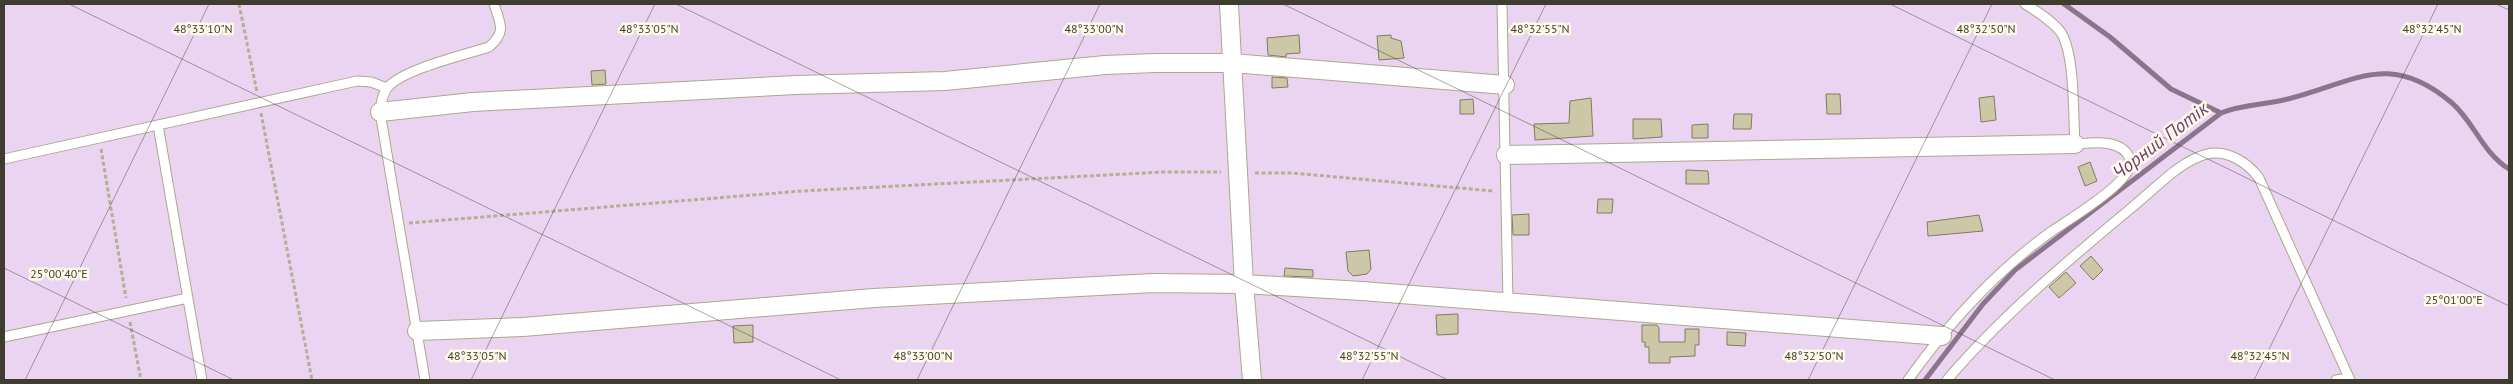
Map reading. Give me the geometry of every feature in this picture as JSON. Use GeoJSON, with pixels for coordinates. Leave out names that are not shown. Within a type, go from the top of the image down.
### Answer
{"type":"FeatureCollection","features":[{"type":"Feature","properties":{"kind":"street"},"geometry":{"type":"LineString","coordinates":[[1229,4],[1244,284],[1252,380]]}},
{"type":"Feature","properties":{"kind":"street"},"geometry":{"type":"LineString","coordinates":[[380,112],[473,102],[796,85],[945,81],[1105,65],[1232,63],[1505,85]]}},
{"type":"Feature","properties":{"kind":"street"},"geometry":{"type":"LineString","coordinates":[[1506,155],[2075,144]]}},
{"type":"Feature","properties":{"kind":"street"},"geometry":{"type":"LineString","coordinates":[[417,331],[523,327],[874,298],[1153,283],[1244,284],[1508,302],[1942,336]]}},
{"type":"Feature","properties":{"kind":"lane"},"geometry":{"type":"LineString","coordinates":[[425,380],[380,112],[381,101],[387,88],[400,76],[489,47],[497,40],[502,28],[494,4]]}},
{"type":"Feature","properties":{"kind":"lane"},"geometry":{"type":"LineString","coordinates":[[1502,4],[1508,302]]}},
{"type":"Feature","properties":{"kind":"lane"},"geometry":{"type":"LineString","coordinates":[[1908,380],[1942,336],[2006,267],[2099,198],[2125,177],[2131,168],[2130,160],[2125,152],[2106,142],[2075,144],[2069,53],[2062,34],[2035,10],[2025,4]]}},
{"type":"Feature","properties":{"kind":"lane"},"geometry":{"type":"LineString","coordinates":[[4,159],[357,81],[371,82],[387,88]]}},
{"type":"Feature","properties":{"kind":"lane"},"geometry":{"type":"LineString","coordinates":[[158,124],[202,380]]}},
{"type":"Feature","properties":{"kind":"lane"},"geometry":{"type":"LineString","coordinates":[[1947,380],[1964,359],[2059,268],[2181,167],[2208,154],[2231,155],[2252,169],[2259,178],[2349,379],[2336,380]]}},
{"type":"Feature","properties":{"kind":"lane"},"geometry":{"type":"LineString","coordinates":[[4,337],[188,298]]}},
{"type":"Feature","properties":{"kind":"path"},"geometry":{"type":"LineString","coordinates":[[239,4],[312,380]]}},
{"type":"Feature","properties":{"kind":"path"},"geometry":{"type":"LineString","coordinates":[[100,138],[141,380]]}},
{"type":"Feature","properties":{"kind":"path"},"geometry":{"type":"LineString","coordinates":[[398,224],[802,191],[1164,172],[1292,173],[1506,192]]}},
{"type":"Feature","properties":{"kind":"shaded area"},"geometry":{"type":"Polygon","coordinates":[[[4,4],[2509,4],[2509,380],[4,380],[4,4]]]}},
{"type":"Feature","properties":{"kind":"building"},"geometry":{"type":"Polygon","coordinates":[[[1299,35],[1300,53],[1286,54],[1286,57],[1268,55],[1267,38],[1299,35]]]}},
{"type":"Feature","properties":{"kind":"building"},"geometry":{"type":"Polygon","coordinates":[[[1391,35],[1391,38],[1401,41],[1404,58],[1379,60],[1377,36],[1391,35]]]}},
{"type":"Feature","properties":{"kind":"building"},"geometry":{"type":"Polygon","coordinates":[[[605,70],[606,84],[592,85],[591,71],[605,70]]]}},
{"type":"Feature","properties":{"kind":"building"},"geometry":{"type":"Polygon","coordinates":[[[1272,77],[1287,78],[1288,87],[1272,88],[1272,77]]]}},
{"type":"Feature","properties":{"kind":"building"},"geometry":{"type":"Polygon","coordinates":[[[1826,94],[1840,94],[1841,114],[1827,114],[1826,94]]]}},
{"type":"Feature","properties":{"kind":"building"},"geometry":{"type":"Polygon","coordinates":[[[1994,96],[1996,120],[1981,122],[1979,98],[1994,96]]]}},
{"type":"Feature","properties":{"kind":"building"},"geometry":{"type":"Polygon","coordinates":[[[1591,98],[1593,136],[1535,140],[1534,124],[1569,123],[1570,101],[1591,98]]]}},
{"type":"Feature","properties":{"kind":"building"},"geometry":{"type":"Polygon","coordinates":[[[1473,99],[1474,114],[1460,114],[1460,100],[1473,99]]]}},
{"type":"Feature","properties":{"kind":"building"},"geometry":{"type":"Polygon","coordinates":[[[1734,114],[1752,114],[1751,129],[1733,129],[1734,114]]]}},
{"type":"Feature","properties":{"kind":"building"},"geometry":{"type":"Polygon","coordinates":[[[1633,119],[1661,119],[1662,137],[1633,139],[1633,119]]]}},
{"type":"Feature","properties":{"kind":"building"},"geometry":{"type":"Polygon","coordinates":[[[1708,124],[1708,138],[1692,138],[1692,125],[1708,124]]]}},
{"type":"Feature","properties":{"kind":"building"},"geometry":{"type":"Polygon","coordinates":[[[2090,162],[2097,181],[2085,186],[2078,167],[2090,162]]]}},
{"type":"Feature","properties":{"kind":"building"},"geometry":{"type":"Polygon","coordinates":[[[1686,170],[1708,171],[1709,184],[1686,184],[1686,170]]]}},
{"type":"Feature","properties":{"kind":"building"},"geometry":{"type":"Polygon","coordinates":[[[1598,199],[1613,199],[1612,213],[1597,213],[1598,199]]]}},
{"type":"Feature","properties":{"kind":"building"},"geometry":{"type":"Polygon","coordinates":[[[1529,214],[1529,235],[1513,235],[1512,215],[1529,214]]]}},
{"type":"Feature","properties":{"kind":"building"},"geometry":{"type":"Polygon","coordinates":[[[1979,215],[1983,231],[1928,236],[1927,222],[1979,215]]]}},
{"type":"Feature","properties":{"kind":"building"},"geometry":{"type":"Polygon","coordinates":[[[1369,250],[1371,269],[1367,274],[1353,276],[1348,271],[1346,252],[1369,250]]]}},
{"type":"Feature","properties":{"kind":"building"},"geometry":{"type":"Polygon","coordinates":[[[2091,256],[2103,270],[2093,280],[2080,266],[2091,256]]]}},
{"type":"Feature","properties":{"kind":"building"},"geometry":{"type":"Polygon","coordinates":[[[1285,268],[1313,270],[1313,277],[1284,276],[1285,268]]]}},
{"type":"Feature","properties":{"kind":"building"},"geometry":{"type":"Polygon","coordinates":[[[2066,272],[2076,283],[2059,298],[2049,287],[2066,272]]]}},
{"type":"Feature","properties":{"kind":"building"},"geometry":{"type":"Polygon","coordinates":[[[1458,314],[1458,334],[1437,335],[1436,315],[1458,314]]]}},
{"type":"Feature","properties":{"kind":"building"},"geometry":{"type":"Polygon","coordinates":[[[753,325],[753,342],[734,343],[733,326],[753,325]]]}},
{"type":"Feature","properties":{"kind":"building"},"geometry":{"type":"Polygon","coordinates":[[[1642,325],[1657,325],[1659,328],[1659,342],[1685,342],[1685,329],[1699,329],[1699,345],[1695,345],[1695,356],[1670,357],[1670,363],[1649,363],[1649,347],[1645,347],[1645,342],[1642,342],[1642,325]]]}},
{"type":"Feature","properties":{"kind":"building"},"geometry":{"type":"Polygon","coordinates":[[[1727,332],[1746,333],[1745,346],[1727,345],[1727,332]]]}},
{"type":"Feature","properties":{"kind":"waterway"},"geometry":{"type":"LineString","coordinates":[[2064,4],[2110,37],[2171,89],[2221,113]]}},
{"type":"Feature","properties":{"kind":"waterway","name":"Чорний Потік"},"geometry":{"type":"LineString","coordinates":[[1925,380],[1983,304],[2015,270],[2221,113],[2288,99],[2353,79],[2390,74],[2409,78],[2430,87],[2452,103],[2485,146],[2509,169]]}}]}
